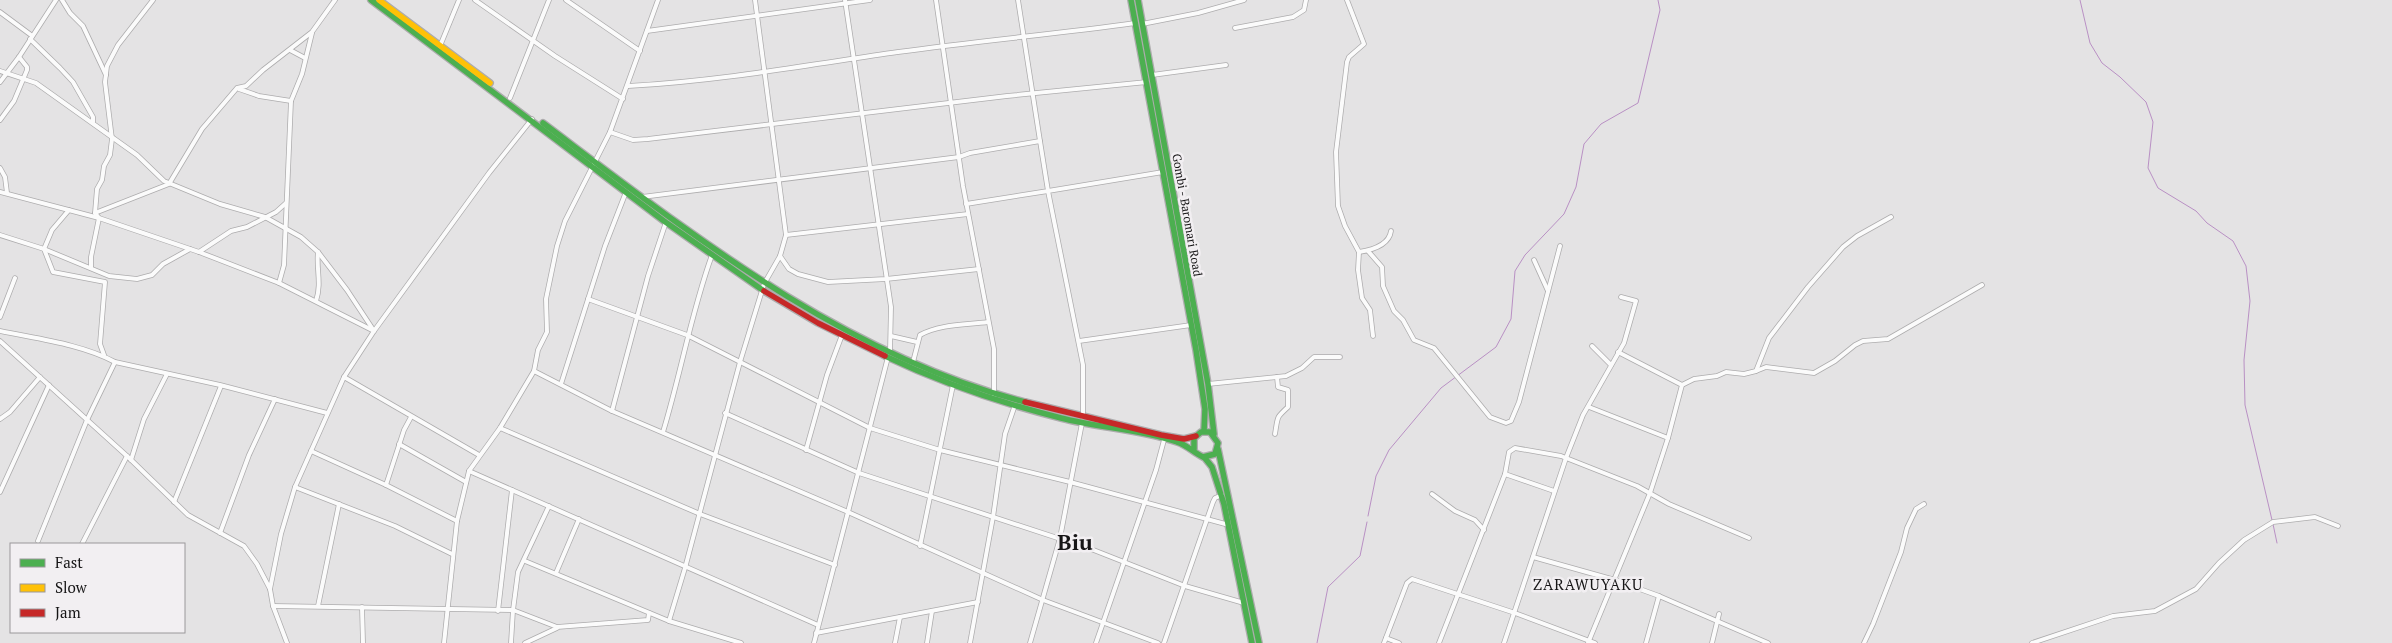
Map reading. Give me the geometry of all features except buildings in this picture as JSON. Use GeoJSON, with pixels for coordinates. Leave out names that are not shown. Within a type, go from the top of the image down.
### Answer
{"type":"FeatureCollection","features":[{"type":"Feature","properties":{"kind":"main road"},"geometry":{"type":"LineString","coordinates":[[371,0],[764,287],[889,354],[953,385],[1082,420],[1184,439],[1196,436],[1204,431],[1214,434],[1218,441],[1218,449],[1259,643]]}},
{"type":"Feature","properties":{"kind":"main road"},"geometry":{"type":"LineString","coordinates":[[379,0],[510,98],[666,222],[712,255],[842,335],[913,362],[1015,405],[1164,440],[1194,449]]}},
{"type":"Feature","properties":{"kind":"main road","name":"Gombi - Baromari Road"},"geometry":{"type":"LineString","coordinates":[[1132,0],[1163,172],[1169,188],[1208,384],[1214,434]]}},
{"type":"Feature","properties":{"kind":"main road","name":"Gombi - Baromari Road"},"geometry":{"type":"LineString","coordinates":[[1138,0],[1152,75],[1205,409],[1204,431]]}},
{"type":"Feature","properties":{"kind":"main road"},"geometry":{"type":"LineString","coordinates":[[1196,436],[1193,443],[1194,449],[1212,467],[1222,495],[1252,643]]}},
{"type":"Feature","properties":{"kind":"main road"},"geometry":{"type":"LineString","coordinates":[[1204,457],[1212,455],[1218,449]]}},
{"type":"Feature","properties":{"kind":"street"},"geometry":{"type":"LineString","coordinates":[[0,82],[19,57],[30,37],[56,0]]}},
{"type":"Feature","properties":{"kind":"street"},"geometry":{"type":"LineString","coordinates":[[62,0],[70,13],[83,26],[106,75]]}},
{"type":"Feature","properties":{"kind":"street"},"geometry":{"type":"LineString","coordinates":[[99,218],[95,213],[97,190],[102,180],[104,166],[110,155],[112,139],[108,119],[107,66],[118,45],[153,0]]}},
{"type":"Feature","properties":{"kind":"street"},"geometry":{"type":"LineString","coordinates":[[95,213],[169,184],[202,129],[237,88],[246,86],[263,70],[312,32],[335,0]]}},
{"type":"Feature","properties":{"kind":"street"},"geometry":{"type":"LineString","coordinates":[[440,46],[459,0]]}},
{"type":"Feature","properties":{"kind":"street"},"geometry":{"type":"LineString","coordinates":[[475,0],[533,41],[623,99]]}},
{"type":"Feature","properties":{"kind":"street"},"geometry":{"type":"LineString","coordinates":[[510,98],[549,0]]}},
{"type":"Feature","properties":{"kind":"street"},"geometry":{"type":"LineString","coordinates":[[566,0],[640,51]]}},
{"type":"Feature","properties":{"kind":"street"},"geometry":{"type":"LineString","coordinates":[[444,643],[452,554],[457,521],[469,471],[500,428],[534,371],[538,350],[547,332],[546,299],[556,246],[565,221],[610,132],[658,0]]}},
{"type":"Feature","properties":{"kind":"street"},"geometry":{"type":"LineString","coordinates":[[669,621],[700,514],[725,413],[740,362],[764,287],[780,256],[786,235],[755,0]]}},
{"type":"Feature","properties":{"kind":"street"},"geometry":{"type":"LineString","coordinates":[[647,31],[870,0]]}},
{"type":"Feature","properties":{"kind":"street"},"geometry":{"type":"LineString","coordinates":[[936,0],[966,204],[994,350],[994,396]]}},
{"type":"Feature","properties":{"kind":"street"},"geometry":{"type":"LineString","coordinates":[[1018,0],[1048,191],[1079,341],[1084,390],[1082,420],[1060,538],[1030,643]]}},
{"type":"Feature","properties":{"kind":"street"},"geometry":{"type":"LineString","coordinates":[[1142,24],[1198,13],[1234,1],[1244,0]]}},
{"type":"Feature","properties":{"kind":"street"},"geometry":{"type":"LineString","coordinates":[[1235,28],[1293,18],[1304,10],[1306,0]]}},
{"type":"Feature","properties":{"kind":"street"},"geometry":{"type":"LineString","coordinates":[[1347,0],[1364,44],[1349,57],[1347,62],[1336,145],[1338,206],[1341,216],[1360,252],[1358,270],[1362,298],[1370,310],[1373,336]]}},
{"type":"Feature","properties":{"kind":"street"},"geometry":{"type":"LineString","coordinates":[[814,643],[889,354],[891,336],[890,307],[879,225],[846,2]]}},
{"type":"Feature","properties":{"kind":"street"},"geometry":{"type":"LineString","coordinates":[[0,12],[30,37],[72,82],[94,122]]}},
{"type":"Feature","properties":{"kind":"street"},"geometry":{"type":"LineString","coordinates":[[628,86],[696,81],[942,46],[1025,38],[1135,23]]}},
{"type":"Feature","properties":{"kind":"street"},"geometry":{"type":"LineString","coordinates":[[279,284],[284,266],[290,101],[302,74],[312,32]]}},
{"type":"Feature","properties":{"kind":"street"},"geometry":{"type":"LineString","coordinates":[[290,50],[305,58]]}},
{"type":"Feature","properties":{"kind":"street"},"geometry":{"type":"LineString","coordinates":[[0,120],[14,101],[24,78],[27,67],[19,57]]}},
{"type":"Feature","properties":{"kind":"street"},"geometry":{"type":"LineString","coordinates":[[1152,75],[1226,65]]}},
{"type":"Feature","properties":{"kind":"street"},"geometry":{"type":"LineString","coordinates":[[0,72],[36,83],[94,122],[112,139],[137,156],[169,184],[220,204],[265,217],[301,236],[318,252],[347,290],[374,331]]}},
{"type":"Feature","properties":{"kind":"street"},"geometry":{"type":"LineString","coordinates":[[610,132],[634,140],[648,140],[1034,93],[1147,82]]}},
{"type":"Feature","properties":{"kind":"street"},"geometry":{"type":"LineString","coordinates":[[237,88],[259,96],[290,101]]}},
{"type":"Feature","properties":{"kind":"street"},"geometry":{"type":"LineString","coordinates":[[270,589],[281,534],[295,487],[344,377],[374,331],[489,173],[532,119]]}},
{"type":"Feature","properties":{"kind":"street"},"geometry":{"type":"LineString","coordinates":[[642,197],[959,157],[970,153],[1040,141]]}},
{"type":"Feature","properties":{"kind":"street"},"geometry":{"type":"LineString","coordinates":[[0,168],[7,193]]}},
{"type":"Feature","properties":{"kind":"street"},"geometry":{"type":"LineString","coordinates":[[966,204],[1163,172]]}},
{"type":"Feature","properties":{"kind":"street"},"geometry":{"type":"LineString","coordinates":[[0,192],[99,218],[199,252],[279,284],[374,331]]}},
{"type":"Feature","properties":{"kind":"street"},"geometry":{"type":"LineString","coordinates":[[561,384],[605,246],[626,192]]}},
{"type":"Feature","properties":{"kind":"street"},"geometry":{"type":"LineString","coordinates":[[199,252],[231,231],[247,227],[276,212],[286,203]]}},
{"type":"Feature","properties":{"kind":"street"},"geometry":{"type":"LineString","coordinates":[[69,210],[52,230],[44,249],[53,272],[105,282]]}},
{"type":"Feature","properties":{"kind":"street"},"geometry":{"type":"LineString","coordinates":[[786,235],[968,214]]}},
{"type":"Feature","properties":{"kind":"street"},"geometry":{"type":"LineString","coordinates":[[1756,371],[1769,338],[1804,292],[1843,247],[1857,236],[1891,217]]}},
{"type":"Feature","properties":{"kind":"street"},"geometry":{"type":"LineString","coordinates":[[91,268],[91,257],[99,218]]}},
{"type":"Feature","properties":{"kind":"street"},"geometry":{"type":"LineString","coordinates":[[612,411],[639,316],[648,276],[666,222]]}},
{"type":"Feature","properties":{"kind":"street"},"geometry":{"type":"LineString","coordinates":[[1360,252],[1382,244],[1388,239],[1391,231]]}},
{"type":"Feature","properties":{"kind":"street"},"geometry":{"type":"LineString","coordinates":[[0,235],[44,249],[109,276],[145,278],[190,249]]}},
{"type":"Feature","properties":{"kind":"street"},"geometry":{"type":"LineString","coordinates":[[1368,250],[1382,267],[1383,286],[1394,311],[1403,320],[1414,340],[1434,348],[1490,417],[1506,423],[1511,421],[1520,402],[1560,246]]}},
{"type":"Feature","properties":{"kind":"street"},"geometry":{"type":"LineString","coordinates":[[316,301],[320,282],[316,266],[318,252]]}},
{"type":"Feature","properties":{"kind":"street"},"geometry":{"type":"LineString","coordinates":[[663,432],[677,385],[687,335],[699,290],[712,255]]}},
{"type":"Feature","properties":{"kind":"street"},"geometry":{"type":"LineString","coordinates":[[780,256],[790,269],[807,278],[828,282],[886,279],[979,269]]}},
{"type":"Feature","properties":{"kind":"street"},"geometry":{"type":"LineString","coordinates":[[1534,260],[1548,291]]}},
{"type":"Feature","properties":{"kind":"street"},"geometry":{"type":"LineString","coordinates":[[104,355],[100,344],[105,282],[109,276]]}},
{"type":"Feature","properties":{"kind":"street"},"geometry":{"type":"LineString","coordinates":[[0,317],[15,278]]}},
{"type":"Feature","properties":{"kind":"street"},"geometry":{"type":"LineString","coordinates":[[1589,642],[1650,493],[1668,438],[1682,385],[1694,379],[1717,376],[1726,372],[1744,374],[1766,367],[1814,373],[1835,361],[1855,345],[1863,341],[1888,339],[1982,285]]}},
{"type":"Feature","properties":{"kind":"street"},"geometry":{"type":"LineString","coordinates":[[1504,643],[1566,458],[1589,407],[1626,336],[1636,301],[1621,297]]}},
{"type":"Feature","properties":{"kind":"street"},"geometry":{"type":"LineString","coordinates":[[588,300],[639,316],[687,335],[870,428],[940,450],[1070,482],[1229,525]]}},
{"type":"Feature","properties":{"kind":"street"},"geometry":{"type":"LineString","coordinates":[[913,362],[920,335],[944,327],[988,322]]}},
{"type":"Feature","properties":{"kind":"street"},"geometry":{"type":"LineString","coordinates":[[1079,341],[1190,324]]}},
{"type":"Feature","properties":{"kind":"street"},"geometry":{"type":"LineString","coordinates":[[0,331],[104,355],[115,362],[222,386],[328,413]]}},
{"type":"Feature","properties":{"kind":"street"},"geometry":{"type":"LineString","coordinates":[[806,450],[827,375],[842,335]]}},
{"type":"Feature","properties":{"kind":"street"},"geometry":{"type":"LineString","coordinates":[[891,336],[917,342]]}},
{"type":"Feature","properties":{"kind":"street"},"geometry":{"type":"LineString","coordinates":[[0,341],[127,456],[188,515],[244,546],[257,564],[270,589],[273,606],[287,643]]}},
{"type":"Feature","properties":{"kind":"street"},"geometry":{"type":"LineString","coordinates":[[1592,346],[1611,365]]}},
{"type":"Feature","properties":{"kind":"street"},"geometry":{"type":"LineString","coordinates":[[1618,352],[1682,385]]}},
{"type":"Feature","properties":{"kind":"street"},"geometry":{"type":"LineString","coordinates":[[1208,384],[1276,376],[1294,372],[1314,357],[1340,357]]}},
{"type":"Feature","properties":{"kind":"street"},"geometry":{"type":"LineString","coordinates":[[38,541],[87,420],[115,362]]}},
{"type":"Feature","properties":{"kind":"street"},"geometry":{"type":"LineString","coordinates":[[534,371],[612,411],[848,512],[920,546],[982,571],[1042,600],[1158,643]]}},
{"type":"Feature","properties":{"kind":"street"},"geometry":{"type":"LineString","coordinates":[[131,460],[148,411],[167,374]]}},
{"type":"Feature","properties":{"kind":"street"},"geometry":{"type":"LineString","coordinates":[[1275,434],[1279,413],[1288,407],[1290,394],[1288,390],[1278,387],[1276,376]]}},
{"type":"Feature","properties":{"kind":"street"},"geometry":{"type":"LineString","coordinates":[[0,419],[10,412],[40,377]]}},
{"type":"Feature","properties":{"kind":"street"},"geometry":{"type":"LineString","coordinates":[[344,377],[411,417],[432,426],[479,455]]}},
{"type":"Feature","properties":{"kind":"street"},"geometry":{"type":"LineString","coordinates":[[0,492],[49,385]]}},
{"type":"Feature","properties":{"kind":"street"},"geometry":{"type":"LineString","coordinates":[[920,546],[953,385]]}},
{"type":"Feature","properties":{"kind":"street"},"geometry":{"type":"LineString","coordinates":[[174,502],[222,386]]}},
{"type":"Feature","properties":{"kind":"street"},"geometry":{"type":"LineString","coordinates":[[220,533],[249,455],[275,399]]}},
{"type":"Feature","properties":{"kind":"street"},"geometry":{"type":"LineString","coordinates":[[970,643],[982,571],[994,518],[1005,434],[1015,405]]}},
{"type":"Feature","properties":{"kind":"street"},"geometry":{"type":"LineString","coordinates":[[1589,407],[1668,438]]}},
{"type":"Feature","properties":{"kind":"street"},"geometry":{"type":"LineString","coordinates":[[725,413],[859,473],[1060,538],[1185,586],[1244,603]]}},
{"type":"Feature","properties":{"kind":"street"},"geometry":{"type":"LineString","coordinates":[[386,485],[399,444],[411,417]]}},
{"type":"Feature","properties":{"kind":"street"},"geometry":{"type":"LineString","coordinates":[[500,428],[700,514],[835,565]]}},
{"type":"Feature","properties":{"kind":"street"},"geometry":{"type":"LineString","coordinates":[[1096,643],[1145,503],[1164,440]]}},
{"type":"Feature","properties":{"kind":"street"},"geometry":{"type":"LineString","coordinates":[[399,444],[466,482]]}},
{"type":"Feature","properties":{"kind":"street"},"geometry":{"type":"LineString","coordinates":[[1440,643],[1505,474],[1510,452],[1515,448],[1543,451],[1627,481],[1749,538]]}},
{"type":"Feature","properties":{"kind":"street"},"geometry":{"type":"LineString","coordinates":[[311,451],[386,485],[457,521]]}},
{"type":"Feature","properties":{"kind":"street"},"geometry":{"type":"LineString","coordinates":[[83,543],[127,456]]}},
{"type":"Feature","properties":{"kind":"street"},"geometry":{"type":"LineString","coordinates":[[469,471],[685,568],[818,625]]}},
{"type":"Feature","properties":{"kind":"street"},"geometry":{"type":"LineString","coordinates":[[1505,474],[1554,491]]}},
{"type":"Feature","properties":{"kind":"street"},"geometry":{"type":"LineString","coordinates":[[295,487],[395,526],[452,554]]}},
{"type":"Feature","properties":{"kind":"street"},"geometry":{"type":"LineString","coordinates":[[498,611],[512,490]]}},
{"type":"Feature","properties":{"kind":"street"},"geometry":{"type":"LineString","coordinates":[[1432,494],[1455,511],[1475,520],[1484,530]]}},
{"type":"Feature","properties":{"kind":"street"},"geometry":{"type":"LineString","coordinates":[[1164,643],[1215,498],[1222,495]]}},
{"type":"Feature","properties":{"kind":"street"},"geometry":{"type":"LineString","coordinates":[[318,606],[339,504]]}},
{"type":"Feature","properties":{"kind":"street"},"geometry":{"type":"LineString","coordinates":[[1864,643],[1901,552],[1907,528],[1916,509],[1924,504]]}},
{"type":"Feature","properties":{"kind":"street"},"geometry":{"type":"LineString","coordinates":[[511,643],[518,572],[525,561],[549,506]]}},
{"type":"Feature","properties":{"kind":"street"},"geometry":{"type":"LineString","coordinates":[[2032,643],[2112,616],[2155,611],[2196,589],[2219,563],[2244,540],[2273,522],[2315,517],[2338,526]]}},
{"type":"Feature","properties":{"kind":"street"},"geometry":{"type":"LineString","coordinates":[[556,573],[579,519]]}},
{"type":"Feature","properties":{"kind":"street"},"geometry":{"type":"LineString","coordinates":[[1533,557],[1615,580],[1659,596],[1768,643]]}},
{"type":"Feature","properties":{"kind":"street"},"geometry":{"type":"LineString","coordinates":[[525,561],[669,621],[741,643]]}},
{"type":"Feature","properties":{"kind":"street"},"geometry":{"type":"LineString","coordinates":[[1384,643],[1409,580],[1412,579],[1515,613],[1596,643]]}},
{"type":"Feature","properties":{"kind":"street"},"geometry":{"type":"LineString","coordinates":[[1646,643],[1659,596]]}},
{"type":"Feature","properties":{"kind":"street"},"geometry":{"type":"LineString","coordinates":[[816,634],[978,602]]}},
{"type":"Feature","properties":{"kind":"street"},"geometry":{"type":"LineString","coordinates":[[273,606],[513,610],[558,627]]}},
{"type":"Feature","properties":{"kind":"street"},"geometry":{"type":"LineString","coordinates":[[362,607],[363,643]]}},
{"type":"Feature","properties":{"kind":"street"},"geometry":{"type":"LineString","coordinates":[[927,643],[932,611]]}},
{"type":"Feature","properties":{"kind":"street"},"geometry":{"type":"LineString","coordinates":[[525,643],[558,627],[648,620],[649,613]]}},
{"type":"Feature","properties":{"kind":"street"},"geometry":{"type":"LineString","coordinates":[[1712,643],[1716,620],[1719,614]]}},
{"type":"Feature","properties":{"kind":"street"},"geometry":{"type":"LineString","coordinates":[[895,643],[900,617]]}},
{"type":"Feature","properties":{"kind":"street"},"geometry":{"type":"LineString","coordinates":[[1386,638],[1399,643]]}},
{"type":"Feature","properties":{"kind":"waterway"},"geometry":{"type":"LineString","coordinates":[[1368,516],[1376,476],[1389,450],[1441,388],[1496,347],[1511,319],[1515,271],[1525,255],[1564,214],[1576,187],[1584,144],[1601,124],[1638,103],[1660,10],[1658,0]]}},
{"type":"Feature","properties":{"kind":"waterway"},"geometry":{"type":"LineString","coordinates":[[2080,0],[2090,43],[2102,63],[2146,102],[2153,122],[2148,168],[2158,188],[2196,211],[2207,223],[2233,241],[2246,266],[2250,301],[2244,360],[2245,405],[2272,520]]}},
{"type":"Feature","properties":{"kind":"waterway"},"geometry":{"type":"LineString","coordinates":[[1317,643],[1328,587],[1360,556],[1367,522]]}},
{"type":"Feature","properties":{"kind":"waterway"},"geometry":{"type":"LineString","coordinates":[[2273,524],[2277,543]]}},
{"type":"Feature","properties":{"kind":"traffic: fast"},"geometry":{"type":"LineString","coordinates":[[371,0],[664,221],[764,291]]}},
{"type":"Feature","properties":{"kind":"traffic: fast"},"geometry":{"type":"LineString","coordinates":[[1131,0],[1196,350],[1205,409],[1204,431]]}},
{"type":"Feature","properties":{"kind":"traffic: fast"},"geometry":{"type":"LineString","coordinates":[[1138,0],[1208,384],[1214,434]]}},
{"type":"Feature","properties":{"kind":"traffic: fast"},"geometry":{"type":"LineString","coordinates":[[543,123],[713,248],[771,286],[832,322],[894,354],[958,381],[1025,402]]}},
{"type":"Feature","properties":{"kind":"traffic: fast"},"geometry":{"type":"LineString","coordinates":[[885,356],[950,384],[994,399],[1075,421],[1163,438],[1181,443],[1203,457],[1215,454],[1218,443],[1210,432],[1201,432],[1194,438],[1194,449]]}},
{"type":"Feature","properties":{"kind":"traffic: fast"},"geometry":{"type":"LineString","coordinates":[[1218,449],[1259,643]]}},
{"type":"Feature","properties":{"kind":"traffic: fast"},"geometry":{"type":"LineString","coordinates":[[1204,457],[1212,467],[1224,504],[1252,643]]}},
{"type":"Feature","properties":{"kind":"traffic: slow"},"geometry":{"type":"LineString","coordinates":[[379,0],[490,83]]}},
{"type":"Feature","properties":{"kind":"traffic: jam"},"geometry":{"type":"LineString","coordinates":[[764,291],[818,323],[885,356]]}},
{"type":"Feature","properties":{"kind":"traffic: jam"},"geometry":{"type":"LineString","coordinates":[[1025,402],[1161,435],[1184,439],[1196,436]]}},
{"type":"Feature","properties":{"kind":"district","name":"Biu"},"geometry":{"type":"Point","coordinates":[1075,542]}},
{"type":"Feature","properties":{"kind":"district","name":"ZARAWUYAKU"},"geometry":{"type":"Point","coordinates":[1588,585]}}]}
